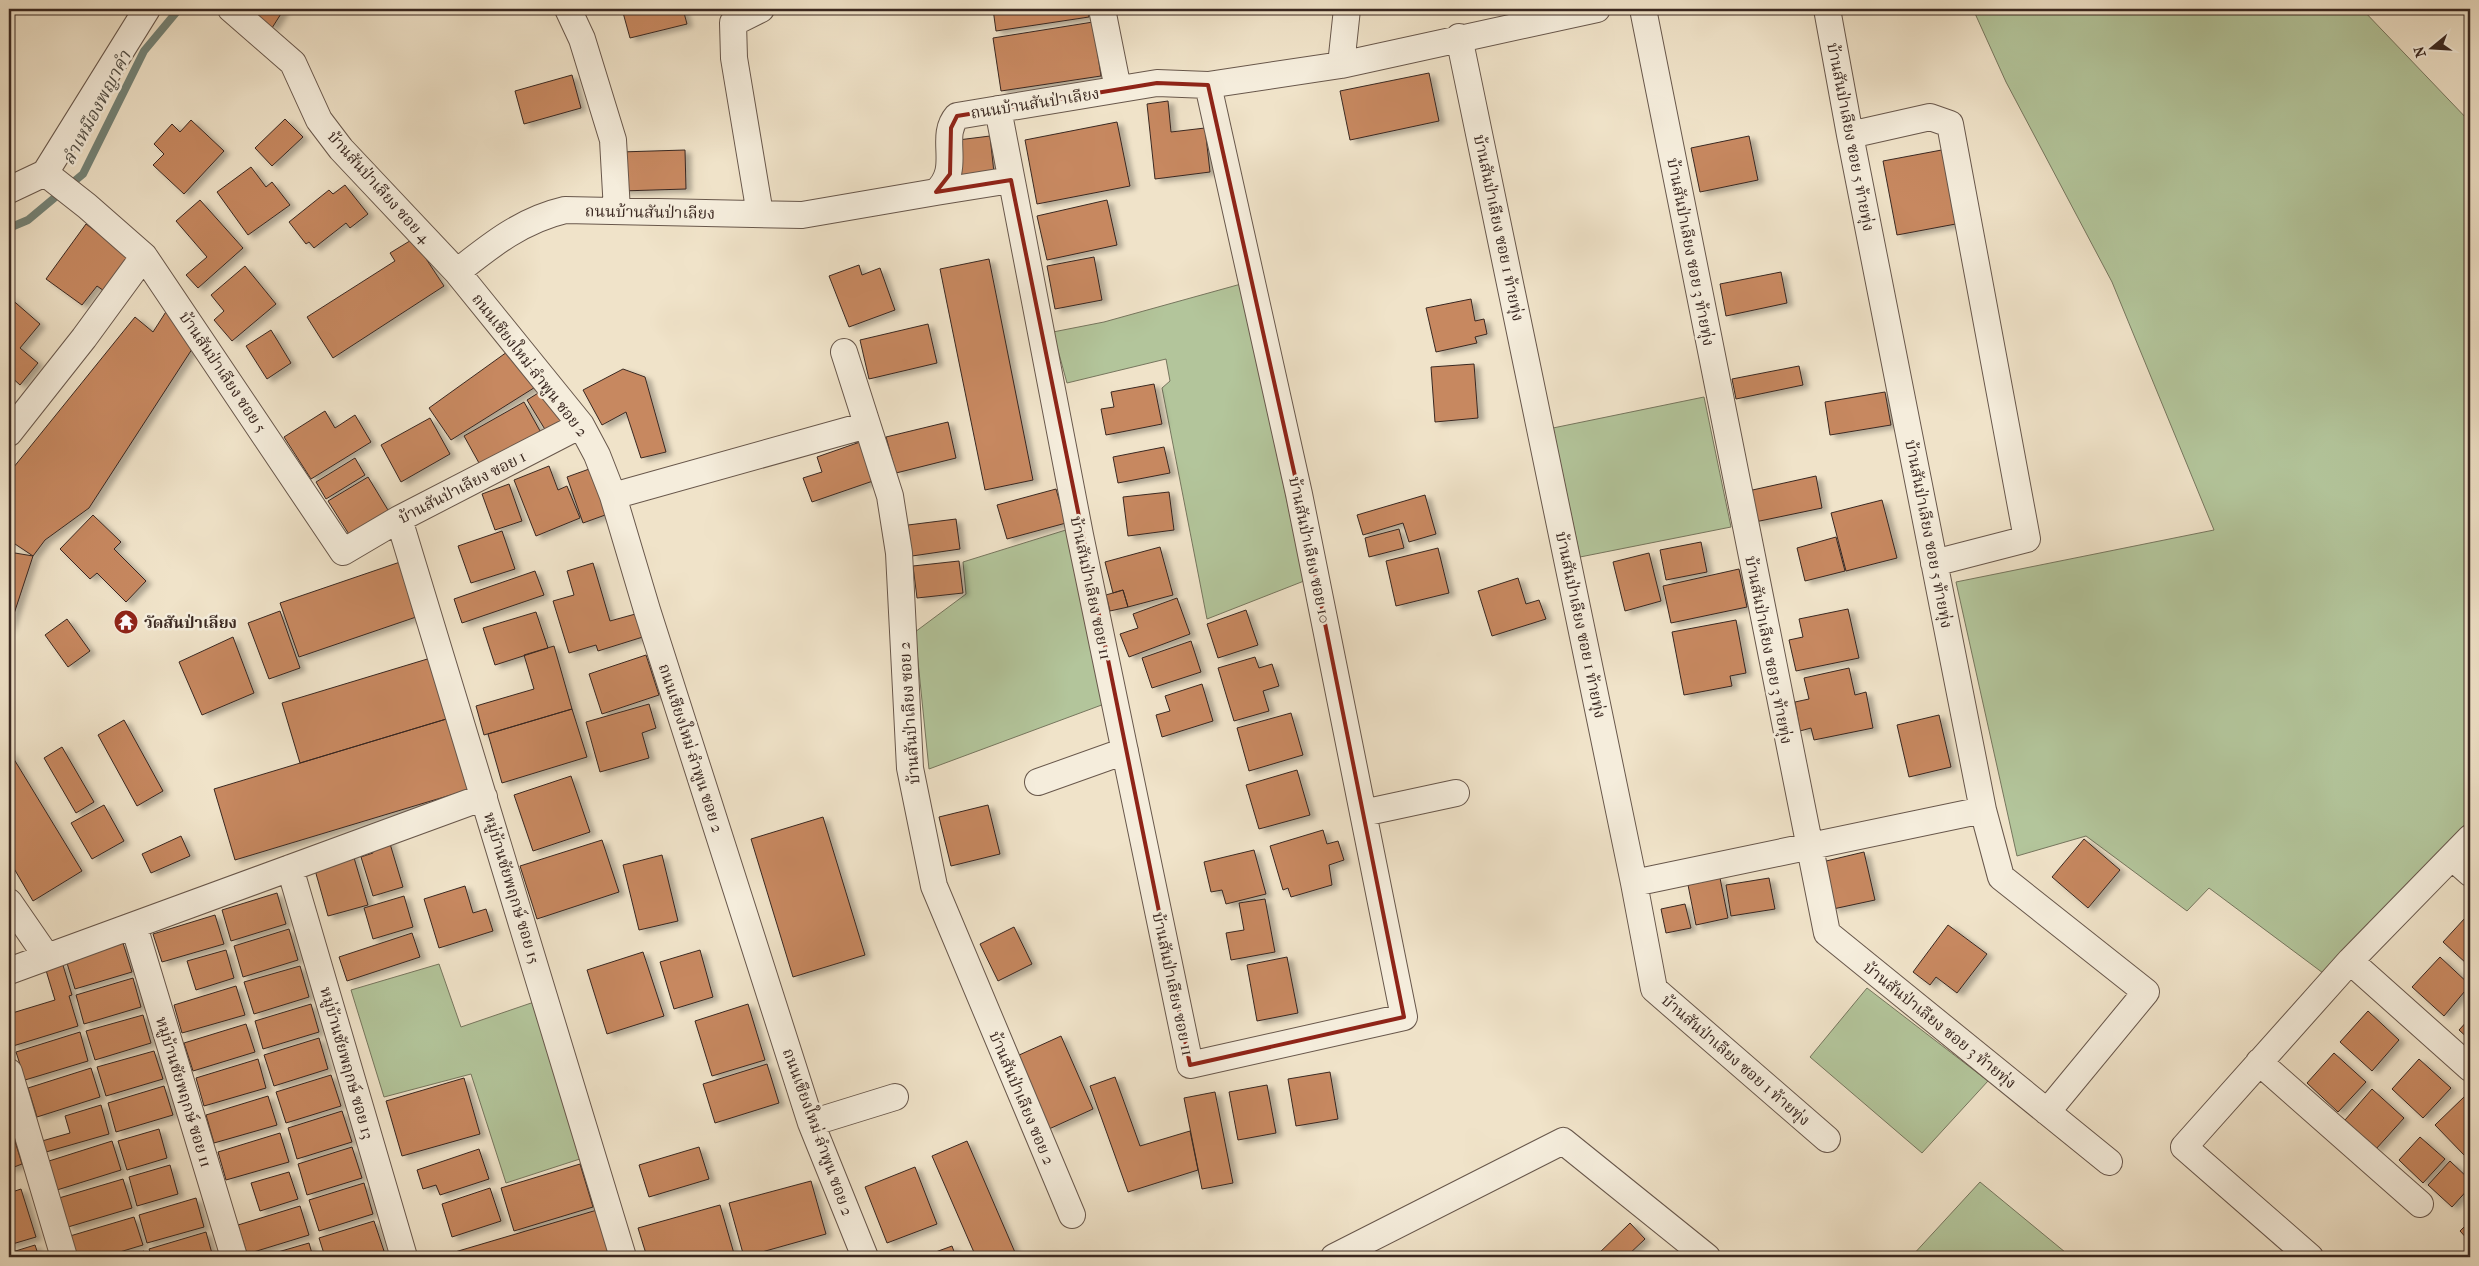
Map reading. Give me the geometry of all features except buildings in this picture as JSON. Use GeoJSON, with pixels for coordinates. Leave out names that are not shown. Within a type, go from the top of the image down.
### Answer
{"type":"FeatureCollection","features":[{"type":"Feature","properties":{"kind":"street"},"geometry":{"type":"LineString","coordinates":[[9,190],[54,180],[146,9]]}},
{"type":"Feature","properties":{"kind":"street","name":"บ้านสันป่าเลียง ซอย 4"},"geometry":{"type":"LineString","coordinates":[[231,9],[293,63],[319,120],[341,149],[457,272]]}},
{"type":"Feature","properties":{"kind":"street"},"geometry":{"type":"LineString","coordinates":[[568,9],[582,39],[613,140],[616,211]]}},
{"type":"Feature","properties":{"kind":"street"},"geometry":{"type":"LineString","coordinates":[[760,214],[734,58],[733,23],[761,9]]}},
{"type":"Feature","properties":{"kind":"street"},"geometry":{"type":"LineString","coordinates":[[1102,9],[1118,89]]}},
{"type":"Feature","properties":{"kind":"street"},"geometry":{"type":"LineString","coordinates":[[1340,65],[1347,9]]}},
{"type":"Feature","properties":{"kind":"street","name":"ถนนบ้านสันป่าเลียง"},"geometry":{"type":"LineString","coordinates":[[457,272],[504,235],[543,215],[564,210],[802,215],[936,192],[943,186],[950,174],[950,142],[953,120],[957,116],[1157,83],[1208,85],[1340,65],[1459,37],[1525,16],[1597,9]]}},
{"type":"Feature","properties":{"kind":"street","name":"บ้านสันป่าเลียง ซอย 3 ท้ายทุ่ง"},"geometry":{"type":"LineString","coordinates":[[1643,9],[1808,846],[1827,933],[2109,1162]]}},
{"type":"Feature","properties":{"kind":"street","name":"บ้านสันป่าเลียง ซอย 5 ท้ายทุ่ง"},"geometry":{"type":"LineString","coordinates":[[1827,9],[1850,135],[1983,810],[2001,877],[2146,992],[2046,1112]]}},
{"type":"Feature","properties":{"kind":"street","name":"บ้านสันป่าเลียง ซอย 1 ท้ายทุ่ง"},"geometry":{"type":"LineString","coordinates":[[1459,37],[1634,883],[1654,989],[1827,1139]]}},
{"type":"Feature","properties":{"kind":"street","name":"บ้านสันป่าเลียง ซอย 10"},"geometry":{"type":"LineString","coordinates":[[1208,85],[1299,494],[1404,1016]]}},
{"type":"Feature","properties":{"kind":"street","name":"บ้านสันป่าเลียง ซอย 11"},"geometry":{"type":"LineString","coordinates":[[998,109],[1125,751],[1190,1065],[1404,1016]]}},
{"type":"Feature","properties":{"kind":"street"},"geometry":{"type":"LineString","coordinates":[[1850,135],[1930,117],[1950,124],[2027,539],[1934,563]]}},
{"type":"Feature","properties":{"kind":"street","name":"บ้านสันป่าเลียง ซอย 5"},"geometry":{"type":"LineString","coordinates":[[54,180],[144,256],[343,552]]}},
{"type":"Feature","properties":{"kind":"street"},"geometry":{"type":"LineString","coordinates":[[936,192],[1011,180]]}},
{"type":"Feature","properties":{"kind":"street"},"geometry":{"type":"LineString","coordinates":[[9,433],[84,338],[144,256]]}},
{"type":"Feature","properties":{"kind":"street","name":"ถนนเชียงใหม่-ลำพูน ซอย 2"},"geometry":{"type":"LineString","coordinates":[[457,272],[581,425],[614,496],[647,610],[811,1123],[858,1256]]}},
{"type":"Feature","properties":{"kind":"street","name":"บ้านสันป่าเลียง ซอย 2"},"geometry":{"type":"LineString","coordinates":[[844,352],[890,496],[898,553],[910,768],[934,886],[1072,1215]]}},
{"type":"Feature","properties":{"kind":"street","name":"บ้านสันป่าเลียง ซอย 1"},"geometry":{"type":"LineString","coordinates":[[343,552],[399,520],[581,425]]}},
{"type":"Feature","properties":{"kind":"street"},"geometry":{"type":"LineString","coordinates":[[614,496],[867,425]]}},
{"type":"Feature","properties":{"kind":"street","name":"หมู่บ้านชัยพฤกษ์ ซอย 15"},"geometry":{"type":"LineString","coordinates":[[399,520],[623,1257]]}},
{"type":"Feature","properties":{"kind":"street"},"geometry":{"type":"LineString","coordinates":[[1038,782],[1125,751]]}},
{"type":"Feature","properties":{"kind":"street"},"geometry":{"type":"LineString","coordinates":[[1363,814],[1456,793]]}},
{"type":"Feature","properties":{"kind":"street"},"geometry":{"type":"LineString","coordinates":[[9,971],[484,797]]}},
{"type":"Feature","properties":{"kind":"street"},"geometry":{"type":"LineString","coordinates":[[1634,883],[1983,810]]}},
{"type":"Feature","properties":{"kind":"street"},"geometry":{"type":"LineString","coordinates":[[2310,1257],[2184,1147],[2350,960],[2461,865],[2470,838]]}},
{"type":"Feature","properties":{"kind":"street","name":"หมู่บ้านชัยพฤกษ์ ซอย 13"},"geometry":{"type":"LineString","coordinates":[[290,868],[404,1257]]}},
{"type":"Feature","properties":{"kind":"street"},"geometry":{"type":"LineString","coordinates":[[9,902],[47,957]]}},
{"type":"Feature","properties":{"kind":"street","name":"หมู่บ้านชัยพฤกษ์ ซอย 11"},"geometry":{"type":"LineString","coordinates":[[134,926],[234,1257]]}},
{"type":"Feature","properties":{"kind":"street"},"geometry":{"type":"LineString","coordinates":[[2350,960],[2470,1068]]}},
{"type":"Feature","properties":{"kind":"street"},"geometry":{"type":"LineString","coordinates":[[2259,1062],[2420,1204]]}},
{"type":"Feature","properties":{"kind":"street"},"geometry":{"type":"LineString","coordinates":[[9,1072],[64,1257]]}},
{"type":"Feature","properties":{"kind":"street"},"geometry":{"type":"LineString","coordinates":[[811,1123],[896,1096]]}},
{"type":"Feature","properties":{"kind":"street"},"geometry":{"type":"LineString","coordinates":[[1334,1257],[1563,1141],[1707,1257]]}},
{"type":"Feature","properties":{"kind":"highlighted area"},"geometry":{"type":"Polygon","coordinates":[[[1157,83],[1208,85],[1299,494],[1404,1017],[1190,1065],[1011,180],[936,192],[950,174],[951,128],[957,116],[1157,83]]]}},
{"type":"Feature","properties":{"kind":"green space"},"geometry":{"type":"Polygon","coordinates":[[[1973,9],[2362,9],[2470,122],[2470,819],[2323,973],[2209,888],[2187,911],[2086,836],[2017,856],[1956,582],[2214,530],[2112,282],[2006,82],[1973,9]]]}},
{"type":"Feature","properties":{"kind":"green space"},"geometry":{"type":"Polygon","coordinates":[[[1241,284],[1304,581],[1207,619],[1162,388],[1170,381],[1166,359],[1067,383],[1053,332],[1104,322],[1241,284]]]}},
{"type":"Feature","properties":{"kind":"green space"},"geometry":{"type":"Polygon","coordinates":[[[1704,397],[1731,527],[1580,557],[1553,428],[1704,397]]]}},
{"type":"Feature","properties":{"kind":"green space"},"geometry":{"type":"Polygon","coordinates":[[[1069,529],[1107,703],[929,769],[915,632],[966,594],[963,562],[1069,529]]]}},
{"type":"Feature","properties":{"kind":"green space"},"geometry":{"type":"Polygon","coordinates":[[[439,964],[461,1027],[540,1000],[586,1157],[506,1183],[471,1074],[384,1097],[351,990],[439,964]]]}},
{"type":"Feature","properties":{"kind":"green space"},"geometry":{"type":"Polygon","coordinates":[[[1867,988],[1988,1081],[1922,1153],[1810,1057],[1867,988]]]}},
{"type":"Feature","properties":{"kind":"green space"},"geometry":{"type":"Polygon","coordinates":[[[1980,1182],[2071,1257],[1911,1257],[1980,1182]]]}},
{"type":"Feature","properties":{"kind":"waterway","name":"ลำเหมืองพญาคำ"},"geometry":{"type":"LineString","coordinates":[[9,228],[28,220],[83,174],[144,51],[179,9]]}},
{"type":"Feature","properties":{"kind":"place","name":"วัดสันป่าเลียง"},"geometry":{"type":"Point","coordinates":[126,622]}}]}
